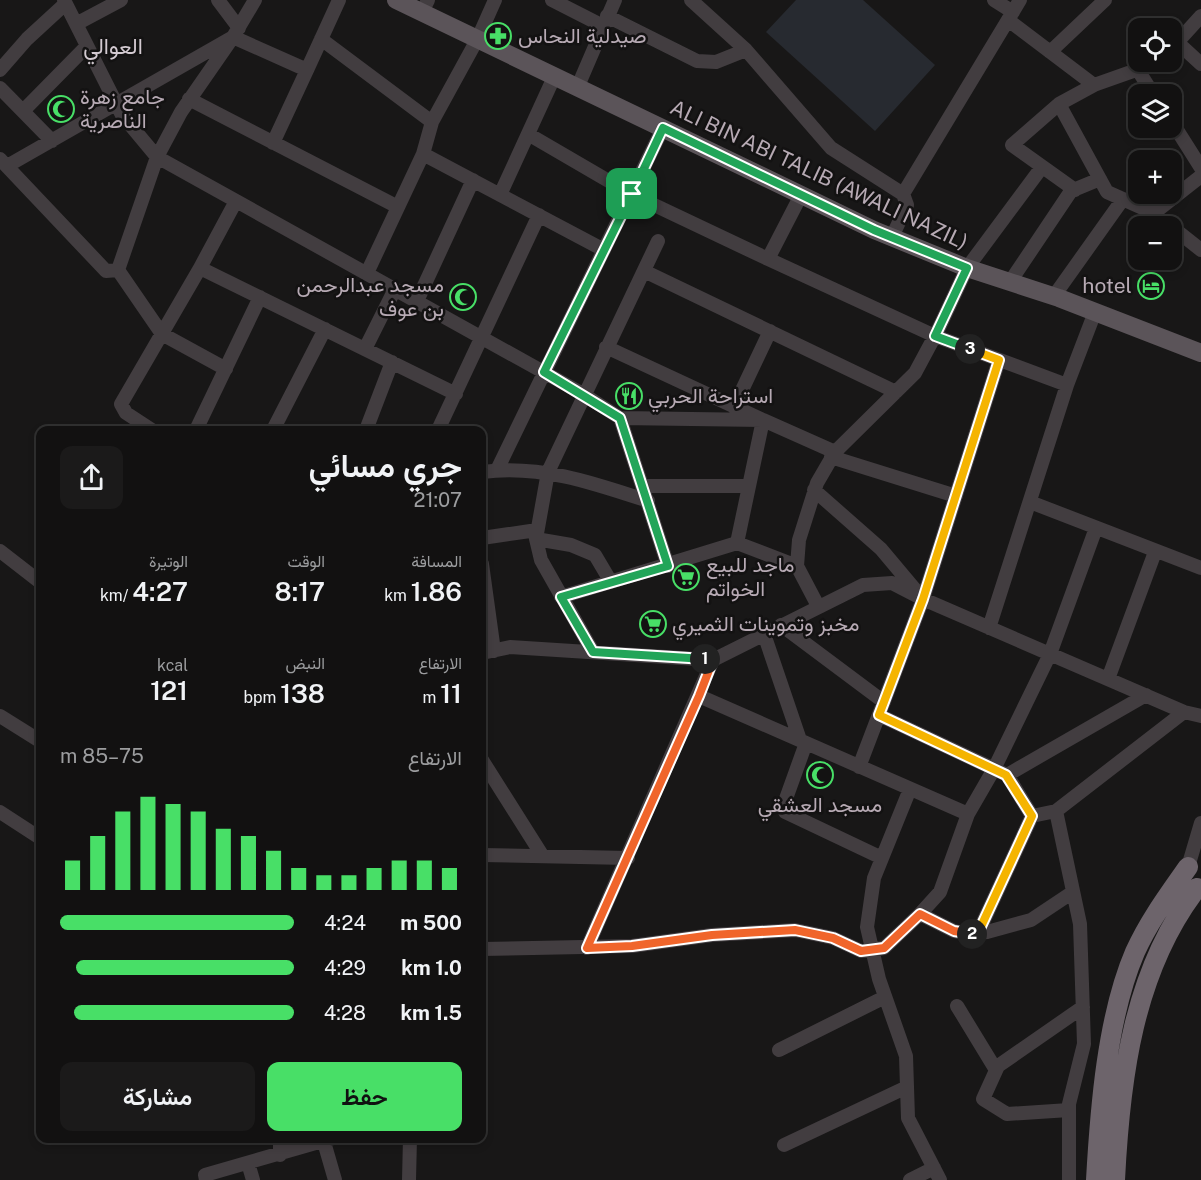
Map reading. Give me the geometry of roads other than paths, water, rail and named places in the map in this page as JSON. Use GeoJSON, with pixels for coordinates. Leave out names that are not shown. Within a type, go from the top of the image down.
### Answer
{"type":"FeatureCollection","features":[{"type":"Feature","properties":{"kind":"highway"},"geometry":{"type":"LineString","coordinates":[[1096,1180],[1100,1112],[1121,997],[1134,953],[1152,919],[1195,877]]}},
{"type":"Feature","properties":{"kind":"highway"},"geometry":{"type":"LineString","coordinates":[[1115,1180],[1118,1116],[1126,1054],[1159,948],[1195,877]]}},
{"type":"Feature","properties":{"kind":"main road","name":"ALI BIN ABI TALIB (AWALI NAZIL)"},"geometry":{"type":"LineString","coordinates":[[396,0],[425,6],[478,38],[892,237],[967,268],[1054,296],[1201,353]]}},
{"type":"Feature","properties":{"kind":"street"},"geometry":{"type":"LineString","coordinates":[[76,24],[121,0]]}},
{"type":"Feature","properties":{"kind":"street"},"geometry":{"type":"LineString","coordinates":[[218,0],[236,32],[307,70]]}},
{"type":"Feature","properties":{"kind":"street"},"geometry":{"type":"LineString","coordinates":[[118,270],[157,157],[189,99],[236,32],[255,0]]}},
{"type":"Feature","properties":{"kind":"street"},"geometry":{"type":"LineString","coordinates":[[273,143],[339,0]]}},
{"type":"Feature","properties":{"kind":"street"},"geometry":{"type":"LineString","coordinates":[[367,273],[423,154],[432,122],[478,38],[495,0]]}},
{"type":"Feature","properties":{"kind":"street"},"geometry":{"type":"LineString","coordinates":[[552,0],[697,61],[716,62],[746,50]]}},
{"type":"Feature","properties":{"kind":"street"},"geometry":{"type":"LineString","coordinates":[[578,86],[615,0]]}},
{"type":"Feature","properties":{"kind":"street"},"geometry":{"type":"LineString","coordinates":[[691,0],[746,50],[831,148],[903,194],[907,206],[892,237]]}},
{"type":"Feature","properties":{"kind":"street"},"geometry":{"type":"LineString","coordinates":[[994,0],[1014,10],[1050,52],[1094,85]]}},
{"type":"Feature","properties":{"kind":"street"},"geometry":{"type":"LineString","coordinates":[[1050,52],[1105,0]]}},
{"type":"Feature","properties":{"kind":"street"},"geometry":{"type":"LineString","coordinates":[[0,70],[64,2],[122,115],[157,157],[584,394],[620,418],[763,420]]}},
{"type":"Feature","properties":{"kind":"street"},"geometry":{"type":"LineString","coordinates":[[903,194],[1014,10]]}},
{"type":"Feature","properties":{"kind":"street"},"geometry":{"type":"LineString","coordinates":[[1182,36],[1201,16]]}},
{"type":"Feature","properties":{"kind":"street"},"geometry":{"type":"LineString","coordinates":[[118,270],[106,271],[4,162],[52,141],[236,32]]}},
{"type":"Feature","properties":{"kind":"street"},"geometry":{"type":"LineString","coordinates":[[321,39],[432,122]]}},
{"type":"Feature","properties":{"kind":"street"},"geometry":{"type":"LineString","coordinates":[[22,111],[87,46]]}},
{"type":"Feature","properties":{"kind":"street"},"geometry":{"type":"LineString","coordinates":[[1182,51],[1201,64]]}},
{"type":"Feature","properties":{"kind":"street"},"geometry":{"type":"LineString","coordinates":[[1075,190],[1011,145],[1059,104],[1094,85],[1132,72]]}},
{"type":"Feature","properties":{"kind":"street"},"geometry":{"type":"LineString","coordinates":[[500,195],[555,75]]}},
{"type":"Feature","properties":{"kind":"street"},"geometry":{"type":"LineString","coordinates":[[0,88],[52,141]]}},
{"type":"Feature","properties":{"kind":"street"},"geometry":{"type":"LineString","coordinates":[[189,99],[398,207]]}},
{"type":"Feature","properties":{"kind":"street"},"geometry":{"type":"LineString","coordinates":[[1059,104],[1107,192],[1158,216]]}},
{"type":"Feature","properties":{"kind":"street"},"geometry":{"type":"LineString","coordinates":[[496,470],[663,128]]}},
{"type":"Feature","properties":{"kind":"street"},"geometry":{"type":"LineString","coordinates":[[528,134],[632,194],[768,259],[935,336],[1067,385]]}},
{"type":"Feature","properties":{"kind":"street"},"geometry":{"type":"LineString","coordinates":[[1182,138],[1201,168]]}},
{"type":"Feature","properties":{"kind":"street"},"geometry":{"type":"LineString","coordinates":[[423,154],[603,250]]}},
{"type":"Feature","properties":{"kind":"street"},"geometry":{"type":"LineString","coordinates":[[818,606],[797,566],[799,540],[814,490],[833,455],[915,373],[967,268],[1042,167]]}},
{"type":"Feature","properties":{"kind":"street"},"geometry":{"type":"LineString","coordinates":[[1154,213],[1201,177]]}},
{"type":"Feature","properties":{"kind":"street"},"geometry":{"type":"LineString","coordinates":[[1010,282],[1075,190],[1100,179]]}},
{"type":"Feature","properties":{"kind":"street"},"geometry":{"type":"LineString","coordinates":[[417,301],[473,180]]}},
{"type":"Feature","properties":{"kind":"street"},"geometry":{"type":"LineString","coordinates":[[768,259],[801,195]]}},
{"type":"Feature","properties":{"kind":"street"},"geometry":{"type":"LineString","coordinates":[[1054,296],[1123,200]]}},
{"type":"Feature","properties":{"kind":"street"},"geometry":{"type":"LineString","coordinates":[[146,426],[126,413],[121,404],[236,201]]}},
{"type":"Feature","properties":{"kind":"street"},"geometry":{"type":"LineString","coordinates":[[440,426],[539,215]]}},
{"type":"Feature","properties":{"kind":"street"},"geometry":{"type":"LineString","coordinates":[[1182,235],[1201,250]]}},
{"type":"Feature","properties":{"kind":"street"},"geometry":{"type":"LineString","coordinates":[[593,652],[540,560],[536,534],[548,472],[658,241]]}},
{"type":"Feature","properties":{"kind":"street"},"geometry":{"type":"LineString","coordinates":[[200,268],[456,394]]}},
{"type":"Feature","properties":{"kind":"street"},"geometry":{"type":"LineString","coordinates":[[118,270],[162,334],[226,369]]}},
{"type":"Feature","properties":{"kind":"street"},"geometry":{"type":"LineString","coordinates":[[644,271],[896,392]]}},
{"type":"Feature","properties":{"kind":"street"},"geometry":{"type":"LineString","coordinates":[[365,349],[395,289]]}},
{"type":"Feature","properties":{"kind":"street"},"geometry":{"type":"LineString","coordinates":[[198,426],[260,297]]}},
{"type":"Feature","properties":{"kind":"street"},"geometry":{"type":"LineString","coordinates":[[989,628],[1067,385],[1095,312]]}},
{"type":"Feature","properties":{"kind":"street"},"geometry":{"type":"LineString","coordinates":[[275,426],[324,329]]}},
{"type":"Feature","properties":{"kind":"street"},"geometry":{"type":"LineString","coordinates":[[734,407],[771,331]]}},
{"type":"Feature","properties":{"kind":"street"},"geometry":{"type":"LineString","coordinates":[[606,347],[833,455],[956,496]]}},
{"type":"Feature","properties":{"kind":"street"},"geometry":{"type":"LineString","coordinates":[[859,767],[923,599],[999,360]]}},
{"type":"Feature","properties":{"kind":"street"},"geometry":{"type":"LineString","coordinates":[[368,426],[392,362]]}},
{"type":"Feature","properties":{"kind":"street"},"geometry":{"type":"LineString","coordinates":[[620,418],[644,486],[668,566]]}},
{"type":"Feature","properties":{"kind":"street"},"geometry":{"type":"LineString","coordinates":[[737,543],[763,420]]}},
{"type":"Feature","properties":{"kind":"street"},"geometry":{"type":"LineString","coordinates":[[486,471],[548,472],[648,501]]}},
{"type":"Feature","properties":{"kind":"street"},"geometry":{"type":"LineString","coordinates":[[644,486],[749,486]]}},
{"type":"Feature","properties":{"kind":"street"},"geometry":{"type":"LineString","coordinates":[[814,490],[881,549],[923,599]]}},
{"type":"Feature","properties":{"kind":"street"},"geometry":{"type":"LineString","coordinates":[[1030,502],[1155,552],[1201,567]]}},
{"type":"Feature","properties":{"kind":"street"},"geometry":{"type":"LineString","coordinates":[[486,949],[632,946],[712,935],[795,930],[833,938],[861,951],[884,948],[920,914],[940,891],[968,814],[1000,772],[1050,654],[1096,528]]}},
{"type":"Feature","properties":{"kind":"street"},"geometry":{"type":"LineString","coordinates":[[486,538],[536,534],[571,545],[595,555],[611,582]]}},
{"type":"Feature","properties":{"kind":"street"},"geometry":{"type":"LineString","coordinates":[[561,597],[737,543],[797,566]]}},
{"type":"Feature","properties":{"kind":"street"},"geometry":{"type":"LineString","coordinates":[[0,551],[36,579]]}},
{"type":"Feature","properties":{"kind":"street"},"geometry":{"type":"LineString","coordinates":[[1108,679],[1155,552]]}},
{"type":"Feature","properties":{"kind":"street"},"geometry":{"type":"LineString","coordinates":[[486,623],[488,652],[510,647],[713,660],[863,585],[892,583],[923,599],[1184,712],[1201,716]]}},
{"type":"Feature","properties":{"kind":"street"},"geometry":{"type":"LineString","coordinates":[[781,625],[881,708],[1000,772],[1032,816]]}},
{"type":"Feature","properties":{"kind":"street"},"geometry":{"type":"LineString","coordinates":[[764,634],[802,742],[783,807],[785,812],[882,858]]}},
{"type":"Feature","properties":{"kind":"street"},"geometry":{"type":"LineString","coordinates":[[587,948],[713,660]]}},
{"type":"Feature","properties":{"kind":"street"},"geometry":{"type":"LineString","coordinates":[[1000,772],[1146,695]]}},
{"type":"Feature","properties":{"kind":"street"},"geometry":{"type":"LineString","coordinates":[[699,696],[968,814]]}},
{"type":"Feature","properties":{"kind":"street"},"geometry":{"type":"LineString","coordinates":[[1032,816],[1056,811],[1184,712]]}},
{"type":"Feature","properties":{"kind":"street"},"geometry":{"type":"LineString","coordinates":[[0,716],[36,738]]}},
{"type":"Feature","properties":{"kind":"street"},"geometry":{"type":"LineString","coordinates":[[486,766],[542,855]]}},
{"type":"Feature","properties":{"kind":"street"},"geometry":{"type":"LineString","coordinates":[[910,789],[873,878],[867,927],[885,997],[906,1056],[908,1118],[937,1174],[910,1180]]}},
{"type":"Feature","properties":{"kind":"street"},"geometry":{"type":"LineString","coordinates":[[1056,811],[1080,924],[1083,1007],[1084,1044],[1069,1110],[1069,1180]]}},
{"type":"Feature","properties":{"kind":"street"},"geometry":{"type":"LineString","coordinates":[[0,812],[36,835]]}},
{"type":"Feature","properties":{"kind":"street"},"geometry":{"type":"LineString","coordinates":[[978,933],[1032,816]]}},
{"type":"Feature","properties":{"kind":"street"},"geometry":{"type":"LineString","coordinates":[[1195,877],[1201,823]]}},
{"type":"Feature","properties":{"kind":"street"},"geometry":{"type":"LineString","coordinates":[[486,855],[628,858]]}},
{"type":"Feature","properties":{"kind":"street"},"geometry":{"type":"LineString","coordinates":[[920,914],[954,931],[978,933],[1031,920],[1073,892]]}},
{"type":"Feature","properties":{"kind":"street"},"geometry":{"type":"LineString","coordinates":[[779,1050],[885,997]]}},
{"type":"Feature","properties":{"kind":"street"},"geometry":{"type":"LineString","coordinates":[[957,1006],[996,1070]]}},
{"type":"Feature","properties":{"kind":"street"},"geometry":{"type":"LineString","coordinates":[[1069,1110],[1007,1114],[983,1099],[998,1066],[1083,1007]]}},
{"type":"Feature","properties":{"kind":"street"},"geometry":{"type":"LineString","coordinates":[[784,1145],[907,1087]]}},
{"type":"Feature","properties":{"kind":"street"},"geometry":{"type":"LineString","coordinates":[[280,1143],[280,1155]]}},
{"type":"Feature","properties":{"kind":"street"},"geometry":{"type":"LineString","coordinates":[[206,1180],[205,1175],[318,1143]]}},
{"type":"Feature","properties":{"kind":"street"},"geometry":{"type":"LineString","coordinates":[[329,1143],[335,1180]]}},
{"type":"Feature","properties":{"kind":"street"},"geometry":{"type":"LineString","coordinates":[[409,1180],[410,1143]]}},
{"type":"Feature","properties":{"kind":"street"},"geometry":{"type":"LineString","coordinates":[[248,1163],[253,1180]]}},
{"type":"Feature","properties":{"kind":"place","name":"صيدلية النحاس"},"geometry":{"type":"Point","coordinates":[498,36]}},
{"type":"Feature","properties":{"kind":"place","name":"جامع زهرة الناصرية"},"geometry":{"type":"Point","coordinates":[61,109]}},
{"type":"Feature","properties":{"kind":"place","name":"hotel"},"geometry":{"type":"Point","coordinates":[1151,286]}},
{"type":"Feature","properties":{"kind":"place","name":"مسجد عبدالرحمن بن عوف"},"geometry":{"type":"Point","coordinates":[463,297]}},
{"type":"Feature","properties":{"kind":"place","name":"استراحة الحربي"},"geometry":{"type":"Point","coordinates":[629,396]}},
{"type":"Feature","properties":{"kind":"place","name":"ماجد للبيع الخواتم"},"geometry":{"type":"Point","coordinates":[686,577]}},
{"type":"Feature","properties":{"kind":"place","name":"مخبز وتموينات الثميري"},"geometry":{"type":"Point","coordinates":[653,624]}},
{"type":"Feature","properties":{"kind":"place","name":"مسجد العشقي"},"geometry":{"type":"Point","coordinates":[820,775]}},
{"type":"Feature","properties":{"kind":"district","name":"العوالي"},"geometry":{"type":"Point","coordinates":[113,46]}}]}
